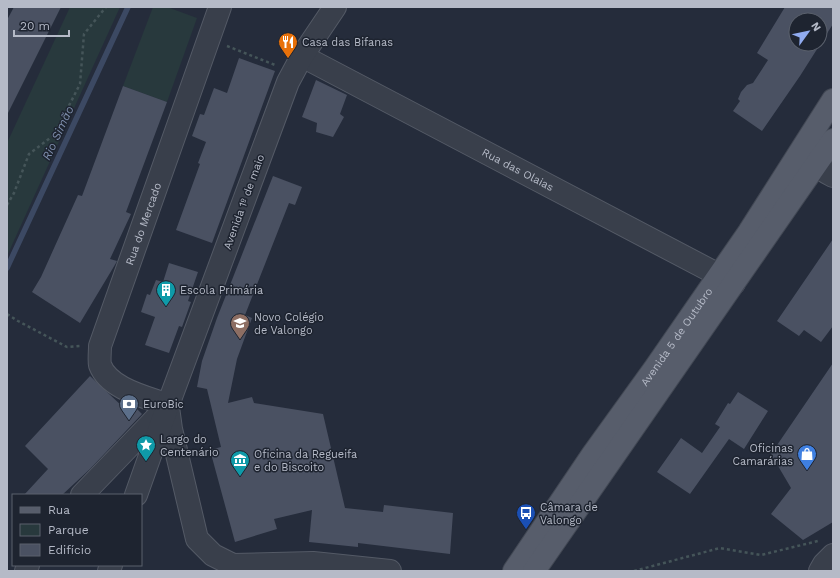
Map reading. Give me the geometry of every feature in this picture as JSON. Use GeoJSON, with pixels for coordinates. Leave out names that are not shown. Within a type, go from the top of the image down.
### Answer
{"type":"FeatureCollection","features":[{"type":"Feature","properties":{"kind":"main road","name":"Avenida 5 de Outubro"},"geometry":{"type":"LineString","coordinates":[[534,571],[727,279],[749,232],[833,100]]}},
{"type":"Feature","properties":{"kind":"main road","name":"Avenida 5 de Outubro"},"geometry":{"type":"LineString","coordinates":[[514,571],[593,454],[727,279],[800,189],[825,170],[833,140]]}},
{"type":"Feature","properties":{"kind":"street","name":"Rua do Mercado"},"geometry":{"type":"LineString","coordinates":[[168,405],[125,390],[108,378],[100,364],[100,346],[220,7]]}},
{"type":"Feature","properties":{"kind":"street","name":"Avenida 1º de maio"},"geometry":{"type":"LineString","coordinates":[[168,405],[288,82],[302,56],[335,7]]}},
{"type":"Feature","properties":{"kind":"street","name":"Rua das Olaias"},"geometry":{"type":"LineString","coordinates":[[302,56],[727,279]]}},
{"type":"Feature","properties":{"kind":"street"},"geometry":{"type":"LineString","coordinates":[[825,170],[810,156],[810,148],[833,110]]}},
{"type":"Feature","properties":{"kind":"street"},"geometry":{"type":"LineString","coordinates":[[800,189],[811,183],[823,180],[833,180]]}},
{"type":"Feature","properties":{"kind":"street"},"geometry":{"type":"LineString","coordinates":[[83,494],[168,405]]}},
{"type":"Feature","properties":{"kind":"street"},"geometry":{"type":"LineString","coordinates":[[136,494],[168,405]]}},
{"type":"Feature","properties":{"kind":"street"},"geometry":{"type":"LineString","coordinates":[[168,405],[171,429],[197,539],[213,555],[233,565],[313,563],[390,571]]}},
{"type":"Feature","properties":{"kind":"street"},"geometry":{"type":"LineString","coordinates":[[820,571],[824,564],[825,548]]}},
{"type":"Feature","properties":{"kind":"path"},"geometry":{"type":"LineString","coordinates":[[7,205],[14,193],[29,154],[54,135],[80,84],[84,34],[106,7]]}},
{"type":"Feature","properties":{"kind":"path"},"geometry":{"type":"LineString","coordinates":[[221,44],[275,65]]}},
{"type":"Feature","properties":{"kind":"path"},"geometry":{"type":"LineString","coordinates":[[7,314],[66,347],[100,346]]}},
{"type":"Feature","properties":{"kind":"path"},"geometry":{"type":"LineString","coordinates":[[634,571],[720,548],[761,555],[825,548]]}},
{"type":"Feature","properties":{"kind":"green space"},"geometry":{"type":"Polygon","coordinates":[[[70,7],[120,7],[7,256],[7,143],[70,7]]]}},
{"type":"Feature","properties":{"kind":"green space"},"geometry":{"type":"Polygon","coordinates":[[[153,7],[167,7],[197,18],[167,102],[123,86],[153,7]]]}},
{"type":"Feature","properties":{"kind":"building"},"geometry":{"type":"Polygon","coordinates":[[[14,7],[61,7],[7,115],[7,20],[14,7]]]}},
{"type":"Feature","properties":{"kind":"building"},"geometry":{"type":"Polygon","coordinates":[[[785,7],[833,7],[833,24],[828,32],[828,12],[788,12],[788,52],[815,52],[762,131],[733,111],[740,101],[738,99],[741,92],[747,85],[753,83],[768,60],[757,53],[785,7]]]}},
{"type":"Feature","properties":{"kind":"building"},"geometry":{"type":"Polygon","coordinates":[[[239,58],[275,71],[212,243],[176,230],[200,164],[198,163],[206,142],[192,136],[200,114],[204,115],[214,88],[227,93],[239,58]]]}},
{"type":"Feature","properties":{"kind":"building"},"geometry":{"type":"Polygon","coordinates":[[[316,80],[347,95],[340,114],[344,117],[333,137],[316,132],[317,123],[302,117],[316,80]]]}},
{"type":"Feature","properties":{"kind":"building"},"geometry":{"type":"Polygon","coordinates":[[[123,86],[167,102],[126,212],[131,214],[110,259],[117,261],[80,323],[32,292],[41,277],[78,195],[82,196],[123,86]]]}},
{"type":"Feature","properties":{"kind":"building"},"geometry":{"type":"Polygon","coordinates":[[[273,176],[302,187],[295,205],[289,203],[245,315],[252,318],[237,359],[228,403],[252,397],[254,403],[323,414],[345,508],[383,512],[384,505],[453,513],[450,554],[358,543],[358,547],[309,542],[312,510],[274,519],[277,529],[235,542],[210,450],[221,447],[207,389],[197,387],[202,361],[217,318],[273,176]]]}},
{"type":"Feature","properties":{"kind":"building"},"geometry":{"type":"Polygon","coordinates":[[[833,239],[833,326],[821,342],[804,330],[799,336],[777,321],[833,239]]]}},
{"type":"Feature","properties":{"kind":"building","name":"Escola Primária"},"geometry":{"type":"Polygon","coordinates":[[[169,263],[198,272],[188,301],[191,302],[182,327],[179,326],[169,353],[145,345],[155,317],[141,312],[147,294],[150,295],[156,280],[163,282],[169,263]]]}},
{"type":"Feature","properties":{"kind":"building","name":"Oficinas Camarárias"},"geometry":{"type":"Polygon","coordinates":[[[833,363],[833,522],[803,540],[771,514],[791,488],[771,454],[833,363]]]}},
{"type":"Feature","properties":{"kind":"building"},"geometry":{"type":"Polygon","coordinates":[[[90,376],[124,408],[128,404],[135,407],[142,414],[90,469],[63,494],[25,494],[48,469],[25,446],[90,376]]]}},
{"type":"Feature","properties":{"kind":"building"},"geometry":{"type":"Polygon","coordinates":[[[738,392],[768,411],[744,449],[729,439],[690,494],[657,472],[681,438],[702,453],[720,427],[715,424],[728,403],[730,404],[738,392]]]}},
{"type":"Feature","properties":{"kind":"waterway","name":"Rio Simão"},"geometry":{"type":"LineString","coordinates":[[7,268],[128,7]]}},
{"type":"Feature","properties":{"kind":"place","name":"Casa das Bifanas"},"geometry":{"type":"Point","coordinates":[288,59]}},
{"type":"Feature","properties":{"kind":"place","name":"Escola Primária"},"geometry":{"type":"Point","coordinates":[166,307]}},
{"type":"Feature","properties":{"kind":"place","name":"Novo Colégio de Valongo"},"geometry":{"type":"Point","coordinates":[240,340]}},
{"type":"Feature","properties":{"kind":"place","name":"EuroBic"},"geometry":{"type":"Point","coordinates":[129,421]}},
{"type":"Feature","properties":{"kind":"place","name":"Largo do Centenário"},"geometry":{"type":"Point","coordinates":[146,462]}},
{"type":"Feature","properties":{"kind":"place","name":"Oficinas Camarárias"},"geometry":{"type":"Point","coordinates":[807,471]}},
{"type":"Feature","properties":{"kind":"place","name":"Oficina da Regueifa e do Biscoito"},"geometry":{"type":"Point","coordinates":[240,477]}},
{"type":"Feature","properties":{"kind":"place","name":"Câmara de Valongo"},"geometry":{"type":"Point","coordinates":[526,530]}}]}
